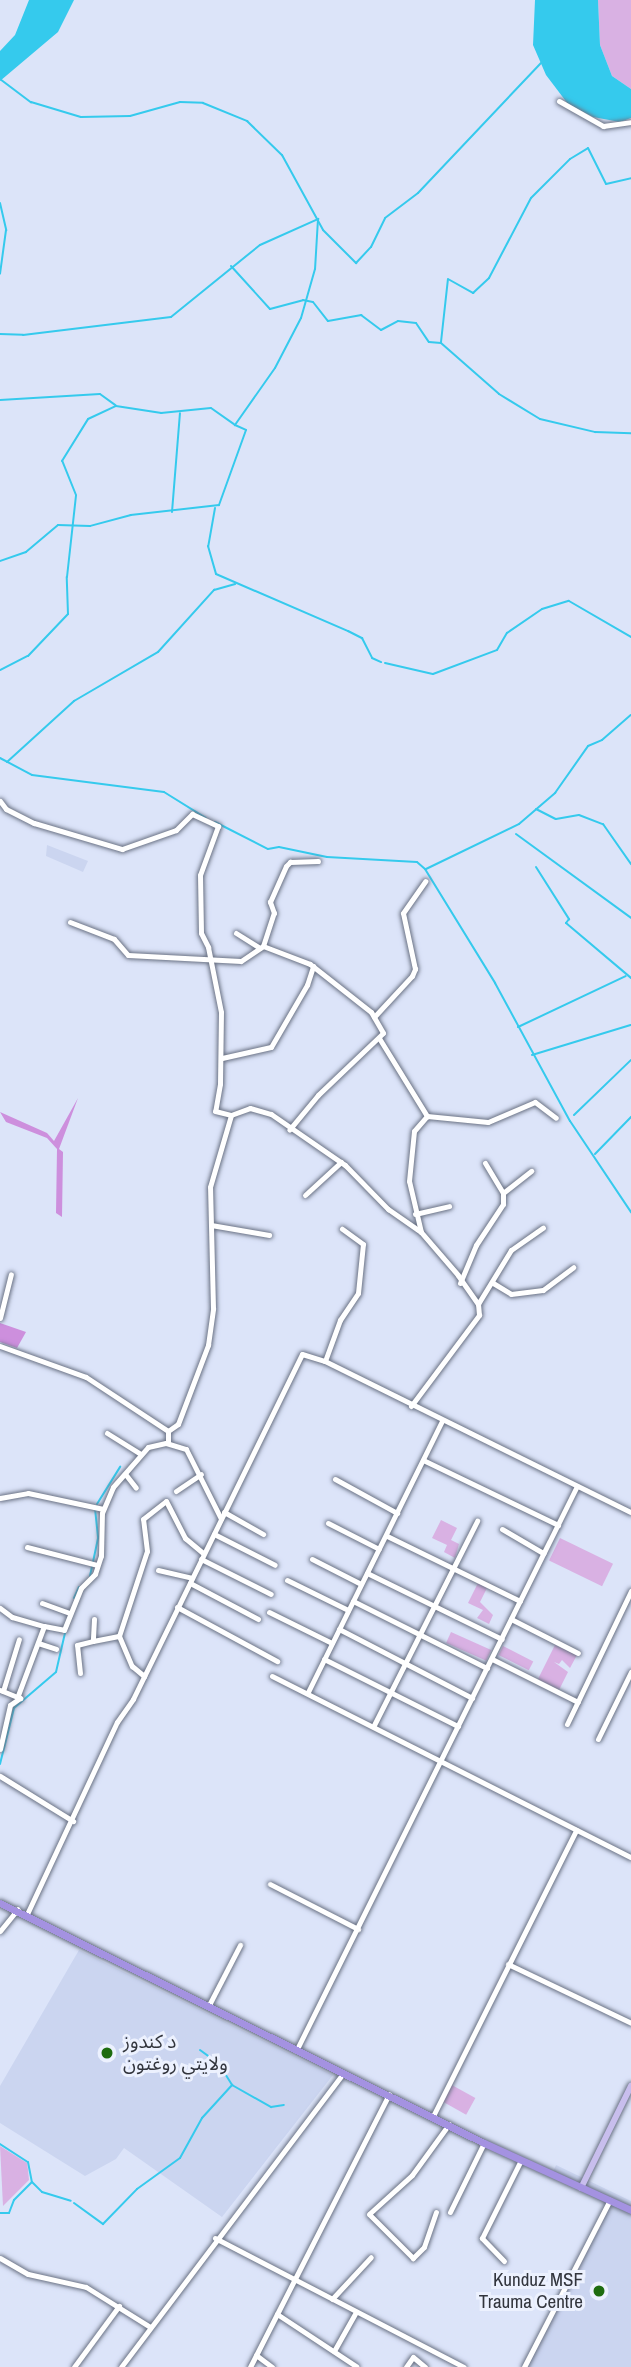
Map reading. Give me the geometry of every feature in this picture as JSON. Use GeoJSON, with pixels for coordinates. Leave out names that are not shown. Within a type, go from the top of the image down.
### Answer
{"type":"FeatureCollection","features":[{"type":"Feature","properties":{"kind":"highway"},"geometry":{"type":"LineString","coordinates":[[0,1903],[18,1909],[208,2007],[484,2143],[631,2210]]}},
{"type":"Feature","properties":{"kind":"main road"},"geometry":{"type":"LineString","coordinates":[[581,2188],[631,2086]]}},
{"type":"Feature","properties":{"kind":"street"},"geometry":{"type":"LineString","coordinates":[[559,101],[603,125],[631,122]]}},
{"type":"Feature","properties":{"kind":"street"},"geometry":{"type":"LineString","coordinates":[[0,801],[6,809],[34,823],[122,849],[176,830],[192,814],[215,824],[207,865],[200,875],[201,933],[211,962],[220,1012],[222,1058],[215,1111],[231,1115],[250,1108],[271,1114],[289,1130],[341,1161],[388,1209],[421,1232],[478,1304],[479,1315],[411,1406]]}},
{"type":"Feature","properties":{"kind":"street"},"geometry":{"type":"LineString","coordinates":[[70,922],[114,939],[124,953],[211,962],[241,961],[262,947],[274,913],[270,902],[286,866],[290,862],[318,861]]}},
{"type":"Feature","properties":{"kind":"street"},"geometry":{"type":"LineString","coordinates":[[374,1017],[412,976],[415,969],[404,913],[425,881]]}},
{"type":"Feature","properties":{"kind":"street"},"geometry":{"type":"LineString","coordinates":[[236,933],[262,947],[313,966],[374,1017],[383,1033],[318,1095],[289,1130]]}},
{"type":"Feature","properties":{"kind":"street"},"geometry":{"type":"LineString","coordinates":[[222,1058],[271,1047],[307,985],[313,966]]}},
{"type":"Feature","properties":{"kind":"street"},"geometry":{"type":"LineString","coordinates":[[379,1038],[427,1116]]}},
{"type":"Feature","properties":{"kind":"street"},"geometry":{"type":"LineString","coordinates":[[427,1116],[488,1122],[535,1102],[556,1118]]}},
{"type":"Feature","properties":{"kind":"street"},"geometry":{"type":"LineString","coordinates":[[168,1431],[178,1424],[208,1345],[213,1308],[212,1174],[231,1115]]}},
{"type":"Feature","properties":{"kind":"street"},"geometry":{"type":"LineString","coordinates":[[421,1232],[415,1214],[410,1146],[414,1132],[427,1116]]}},
{"type":"Feature","properties":{"kind":"street"},"geometry":{"type":"LineString","coordinates":[[305,1195],[341,1161]]}},
{"type":"Feature","properties":{"kind":"street"},"geometry":{"type":"LineString","coordinates":[[460,1283],[475,1245],[503,1204],[503,1193],[485,1163]]}},
{"type":"Feature","properties":{"kind":"street"},"geometry":{"type":"LineString","coordinates":[[503,1193],[531,1171]]}},
{"type":"Feature","properties":{"kind":"street"},"geometry":{"type":"LineString","coordinates":[[415,1214],[449,1206]]}},
{"type":"Feature","properties":{"kind":"street"},"geometry":{"type":"LineString","coordinates":[[211,1225],[269,1235]]}},
{"type":"Feature","properties":{"kind":"street"},"geometry":{"type":"LineString","coordinates":[[478,1304],[511,1250],[543,1228]]}},
{"type":"Feature","properties":{"kind":"street"},"geometry":{"type":"LineString","coordinates":[[325,1360],[340,1320],[358,1293],[363,1244],[342,1229]]}},
{"type":"Feature","properties":{"kind":"street"},"geometry":{"type":"LineString","coordinates":[[493,1283],[511,1294],[543,1290],[573,1267]]}},
{"type":"Feature","properties":{"kind":"street"},"geometry":{"type":"LineString","coordinates":[[0,1318],[11,1274]]}},
{"type":"Feature","properties":{"kind":"street"},"geometry":{"type":"LineString","coordinates":[[0,1346],[86,1377],[168,1431],[172,1440],[148,1447],[113,1487],[103,1509],[104,1542],[97,1565],[62,1632],[12,1617],[0,1608]]}},
{"type":"Feature","properties":{"kind":"street"},"geometry":{"type":"LineString","coordinates":[[27,1914],[73,1821],[117,1722],[144,1676],[302,1354],[325,1360],[411,1406],[631,1512]]}},
{"type":"Feature","properties":{"kind":"street"},"geometry":{"type":"LineString","coordinates":[[308,1692],[442,1421]]}},
{"type":"Feature","properties":{"kind":"street"},"geometry":{"type":"LineString","coordinates":[[107,1433],[140,1454]]}},
{"type":"Feature","properties":{"kind":"street"},"geometry":{"type":"LineString","coordinates":[[166,1443],[186,1449],[201,1474],[220,1520]]}},
{"type":"Feature","properties":{"kind":"street"},"geometry":{"type":"LineString","coordinates":[[423,1460],[558,1525]]}},
{"type":"Feature","properties":{"kind":"street"},"geometry":{"type":"LineString","coordinates":[[176,1491],[201,1474]]}},
{"type":"Feature","properties":{"kind":"street"},"geometry":{"type":"LineString","coordinates":[[125,1475],[136,1488]]}},
{"type":"Feature","properties":{"kind":"street"},"geometry":{"type":"LineString","coordinates":[[335,1479],[397,1513]]}},
{"type":"Feature","properties":{"kind":"street"},"geometry":{"type":"LineString","coordinates":[[296,2051],[577,1486]]}},
{"type":"Feature","properties":{"kind":"street"},"geometry":{"type":"LineString","coordinates":[[0,1498],[28,1493],[103,1509]]}},
{"type":"Feature","properties":{"kind":"street"},"geometry":{"type":"LineString","coordinates":[[144,1676],[132,1666],[119,1636],[148,1551],[143,1519],[166,1501],[185,1538],[202,1556],[271,1594]]}},
{"type":"Feature","properties":{"kind":"street"},"geometry":{"type":"LineString","coordinates":[[224,1512],[263,1535]]}},
{"type":"Feature","properties":{"kind":"street"},"geometry":{"type":"LineString","coordinates":[[374,1725],[477,1521]]}},
{"type":"Feature","properties":{"kind":"street"},"geometry":{"type":"LineString","coordinates":[[328,1523],[379,1549]]}},
{"type":"Feature","properties":{"kind":"street"},"geometry":{"type":"LineString","coordinates":[[502,1529],[543,1553]]}},
{"type":"Feature","properties":{"kind":"street"},"geometry":{"type":"LineString","coordinates":[[214,1534],[275,1565]]}},
{"type":"Feature","properties":{"kind":"street"},"geometry":{"type":"LineString","coordinates":[[387,1536],[520,1601]]}},
{"type":"Feature","properties":{"kind":"street"},"geometry":{"type":"LineString","coordinates":[[27,1547],[97,1565]]}},
{"type":"Feature","properties":{"kind":"street"},"geometry":{"type":"LineString","coordinates":[[312,1559],[361,1584]]}},
{"type":"Feature","properties":{"kind":"street"},"geometry":{"type":"LineString","coordinates":[[158,1570],[191,1580],[258,1619]]}},
{"type":"Feature","properties":{"kind":"street"},"geometry":{"type":"LineString","coordinates":[[367,1573],[502,1639]]}},
{"type":"Feature","properties":{"kind":"street"},"geometry":{"type":"LineString","coordinates":[[287,1580],[348,1610]]}},
{"type":"Feature","properties":{"kind":"street"},"geometry":{"type":"LineString","coordinates":[[567,1724],[631,1591]]}},
{"type":"Feature","properties":{"kind":"street"},"geometry":{"type":"LineString","coordinates":[[353,1601],[487,1668]]}},
{"type":"Feature","properties":{"kind":"street"},"geometry":{"type":"LineString","coordinates":[[42,1603],[71,1613]]}},
{"type":"Feature","properties":{"kind":"street"},"geometry":{"type":"LineString","coordinates":[[177,1607],[277,1661]]}},
{"type":"Feature","properties":{"kind":"street"},"geometry":{"type":"LineString","coordinates":[[269,1612],[332,1643]]}},
{"type":"Feature","properties":{"kind":"street"},"geometry":{"type":"LineString","coordinates":[[93,1641],[94,1619]]}},
{"type":"Feature","properties":{"kind":"street"},"geometry":{"type":"LineString","coordinates":[[511,1619],[578,1653]]}},
{"type":"Feature","properties":{"kind":"street"},"geometry":{"type":"LineString","coordinates":[[0,1749],[10,1705],[18,1695],[44,1626]]}},
{"type":"Feature","properties":{"kind":"street"},"geometry":{"type":"LineString","coordinates":[[339,1629],[472,1698]]}},
{"type":"Feature","properties":{"kind":"street"},"geometry":{"type":"LineString","coordinates":[[80,1673],[77,1645],[119,1636]]}},
{"type":"Feature","properties":{"kind":"street"},"geometry":{"type":"LineString","coordinates":[[18,1695],[2,1690],[19,1639]]}},
{"type":"Feature","properties":{"kind":"street"},"geometry":{"type":"LineString","coordinates":[[38,1643],[56,1649]]}},
{"type":"Feature","properties":{"kind":"street"},"geometry":{"type":"LineString","coordinates":[[492,1659],[578,1702]]}},
{"type":"Feature","properties":{"kind":"street"},"geometry":{"type":"LineString","coordinates":[[324,1660],[458,1726]]}},
{"type":"Feature","properties":{"kind":"street"},"geometry":{"type":"LineString","coordinates":[[598,1739],[631,1672]]}},
{"type":"Feature","properties":{"kind":"street"},"geometry":{"type":"LineString","coordinates":[[272,1676],[374,1725],[631,1857]]}},
{"type":"Feature","properties":{"kind":"street"},"geometry":{"type":"LineString","coordinates":[[0,1776],[73,1821]]}},
{"type":"Feature","properties":{"kind":"street"},"geometry":{"type":"LineString","coordinates":[[433,2116],[576,1830]]}},
{"type":"Feature","properties":{"kind":"street"},"geometry":{"type":"LineString","coordinates":[[270,1884],[358,1929]]}},
{"type":"Feature","properties":{"kind":"street"},"geometry":{"type":"LineString","coordinates":[[0,1931],[18,1909]]}},
{"type":"Feature","properties":{"kind":"street"},"geometry":{"type":"LineString","coordinates":[[208,2007],[240,1945]]}},
{"type":"Feature","properties":{"kind":"street"},"geometry":{"type":"LineString","coordinates":[[508,1964],[631,2023]]}},
{"type":"Feature","properties":{"kind":"street"},"geometry":{"type":"LineString","coordinates":[[121,2367],[215,2238],[343,2073]]}},
{"type":"Feature","properties":{"kind":"street"},"geometry":{"type":"LineString","coordinates":[[250,2367],[389,2094]]}},
{"type":"Feature","properties":{"kind":"street"},"geometry":{"type":"LineString","coordinates":[[436,2212],[424,2247],[413,2258],[369,2214],[412,2175],[449,2124]]}},
{"type":"Feature","properties":{"kind":"street"},"geometry":{"type":"LineString","coordinates":[[450,2212],[484,2143]]}},
{"type":"Feature","properties":{"kind":"street"},"geometry":{"type":"LineString","coordinates":[[503,2261],[482,2238],[521,2160]]}},
{"type":"Feature","properties":{"kind":"street"},"geometry":{"type":"LineString","coordinates":[[524,2367],[610,2200]]}},
{"type":"Feature","properties":{"kind":"street"},"geometry":{"type":"LineString","coordinates":[[215,2238],[454,2365],[464,2367]]}},
{"type":"Feature","properties":{"kind":"street"},"geometry":{"type":"LineString","coordinates":[[332,2299],[371,2257]]}},
{"type":"Feature","properties":{"kind":"street"},"geometry":{"type":"LineString","coordinates":[[0,2258],[29,2274],[75,2283],[119,2306],[150,2327]]}},
{"type":"Feature","properties":{"kind":"street"},"geometry":{"type":"LineString","coordinates":[[74,2367],[119,2306]]}},
{"type":"Feature","properties":{"kind":"street"},"geometry":{"type":"LineString","coordinates":[[334,2351],[356,2312]]}},
{"type":"Feature","properties":{"kind":"street"},"geometry":{"type":"LineString","coordinates":[[277,2314],[356,2366]]}},
{"type":"Feature","properties":{"kind":"street"},"geometry":{"type":"LineString","coordinates":[[256,2355],[272,2367]]}},
{"type":"Feature","properties":{"kind":"street"},"geometry":{"type":"LineString","coordinates":[[406,2367],[413,2357],[425,2367]]}},
{"type":"Feature","properties":{"kind":"shaded area"},"geometry":{"type":"Polygon","coordinates":[[[598,0],[631,0],[631,89],[612,76],[600,45],[598,0]]]}},
{"type":"Feature","properties":{"kind":"shaded area"},"geometry":{"type":"Polygon","coordinates":[[[47,845],[88,861],[83,872],[46,856],[47,845]]]}},
{"type":"Feature","properties":{"kind":"shaded area"},"geometry":{"type":"Polygon","coordinates":[[[78,1098],[59,1149],[63,1152],[62,1217],[56,1213],[57,1149],[47,1138],[6,1122],[0,1112],[47,1133],[54,1141],[78,1098]]]}},
{"type":"Feature","properties":{"kind":"shaded area"},"geometry":{"type":"Polygon","coordinates":[[[0,1323],[26,1332],[17,1348],[0,1342],[0,1323]]]}},
{"type":"Feature","properties":{"kind":"shaded area"},"geometry":{"type":"Polygon","coordinates":[[[441,1520],[457,1528],[451,1540],[459,1544],[455,1558],[444,1552],[447,1545],[432,1538],[441,1520]]]}},
{"type":"Feature","properties":{"kind":"shaded area"},"geometry":{"type":"Polygon","coordinates":[[[560,1538],[613,1564],[602,1586],[549,1560],[560,1538]]]}},
{"type":"Feature","properties":{"kind":"shaded area"},"geometry":{"type":"Polygon","coordinates":[[[478,1583],[487,1588],[480,1602],[493,1615],[489,1624],[477,1618],[483,1610],[468,1603],[478,1583]]]}},
{"type":"Feature","properties":{"kind":"shaded area"},"geometry":{"type":"Polygon","coordinates":[[[451,1632],[491,1650],[486,1661],[446,1643],[451,1632]]]}},
{"type":"Feature","properties":{"kind":"shaded area"},"geometry":{"type":"Polygon","coordinates":[[[555,1645],[577,1655],[570,1668],[562,1660],[559,1664],[554,1662],[568,1672],[559,1690],[538,1679],[555,1645]]]}},
{"type":"Feature","properties":{"kind":"shaded area"},"geometry":{"type":"Polygon","coordinates":[[[503,1646],[533,1661],[529,1670],[498,1655],[503,1646]]]}},
{"type":"Feature","properties":{"kind":"shaded area"},"geometry":{"type":"Polygon","coordinates":[[[79,1950],[333,2075],[222,2217],[124,2148],[116,2159],[85,2176],[0,2123],[0,2086],[79,1950]]]}},
{"type":"Feature","properties":{"kind":"shaded area"},"geometry":{"type":"Polygon","coordinates":[[[450,2084],[475,2098],[466,2115],[441,2101],[450,2084]]]}},
{"type":"Feature","properties":{"kind":"shaded area"},"geometry":{"type":"Polygon","coordinates":[[[0,2146],[27,2163],[29,2180],[3,2206],[0,2146]]]}},
{"type":"Feature","properties":{"kind":"shaded area","name":"Kunduz MSF Trauma Centre"},"geometry":{"type":"Polygon","coordinates":[[[556,2165],[631,2201],[631,2367],[528,2367],[611,2206],[551,2177],[556,2165]]]}},
{"type":"Feature","properties":{"kind":"water"},"geometry":{"type":"Polygon","coordinates":[[[29,0],[74,0],[58,32],[0,81],[0,51],[15,35],[29,0]]]}},
{"type":"Feature","properties":{"kind":"water"},"geometry":{"type":"Polygon","coordinates":[[[535,0],[598,0],[600,45],[612,76],[631,89],[631,118],[620,122],[593,117],[568,104],[546,75],[533,45],[535,0]]]}},
{"type":"Feature","properties":{"kind":"waterway"},"geometry":{"type":"LineString","coordinates":[[0,79],[31,102],[81,117],[130,116],[180,102],[203,103],[247,121],[282,155],[323,230],[356,263],[371,247],[385,218],[418,193],[541,63]]}},
{"type":"Feature","properties":{"kind":"waterway"},"geometry":{"type":"LineString","coordinates":[[441,342],[448,279],[473,293],[489,278],[531,198],[570,159],[588,148],[606,184],[631,178]]}},
{"type":"Feature","properties":{"kind":"waterway"},"geometry":{"type":"LineString","coordinates":[[0,203],[6,230],[0,274]]}},
{"type":"Feature","properties":{"kind":"waterway"},"geometry":{"type":"LineString","coordinates":[[0,334],[23,335],[171,317],[260,245],[318,219],[315,269],[301,318],[275,368],[235,425],[246,430],[219,505],[131,515],[90,526],[58,525],[26,552],[0,561]]}},
{"type":"Feature","properties":{"kind":"waterway"},"geometry":{"type":"LineString","coordinates":[[231,266],[270,309],[303,300],[313,302],[328,321],[361,315],[381,330],[398,321],[416,323],[429,342],[441,343],[499,394],[540,419],[595,432],[631,433]]}},
{"type":"Feature","properties":{"kind":"waterway"},"geometry":{"type":"LineString","coordinates":[[0,400],[100,394],[115,405]]}},
{"type":"Feature","properties":{"kind":"waterway"},"geometry":{"type":"LineString","coordinates":[[0,670],[28,656],[68,614],[67,577],[76,495],[62,461],[88,419],[116,406],[161,413],[211,408],[234,424]]}},
{"type":"Feature","properties":{"kind":"waterway"},"geometry":{"type":"LineString","coordinates":[[172,512],[180,413]]}},
{"type":"Feature","properties":{"kind":"waterway"},"geometry":{"type":"LineString","coordinates":[[215,508],[208,546],[216,574],[362,638],[372,658],[381,662]]}},
{"type":"Feature","properties":{"kind":"waterway"},"geometry":{"type":"LineString","coordinates":[[7,762],[74,701],[158,652],[214,590],[235,584]]}},
{"type":"Feature","properties":{"kind":"waterway"},"geometry":{"type":"LineString","coordinates":[[385,663],[433,674],[497,650],[507,633],[542,609],[569,601],[631,637]]}},
{"type":"Feature","properties":{"kind":"waterway"},"geometry":{"type":"LineString","coordinates":[[426,869],[519,824],[555,793],[588,746],[602,740],[631,715]]}},
{"type":"Feature","properties":{"kind":"waterway"},"geometry":{"type":"LineString","coordinates":[[0,758],[32,775],[164,792],[206,818]]}},
{"type":"Feature","properties":{"kind":"waterway"},"geometry":{"type":"LineString","coordinates":[[536,809],[556,819],[579,815],[603,824],[631,864]]}},
{"type":"Feature","properties":{"kind":"waterway"},"geometry":{"type":"LineString","coordinates":[[215,822],[268,849],[279,847],[327,857],[417,862],[425,869],[495,983],[570,1121],[631,1212]]}},
{"type":"Feature","properties":{"kind":"waterway"},"geometry":{"type":"LineString","coordinates":[[516,834],[631,918]]}},
{"type":"Feature","properties":{"kind":"waterway"},"geometry":{"type":"LineString","coordinates":[[536,867],[569,919],[566,923],[631,978]]}},
{"type":"Feature","properties":{"kind":"waterway"},"geometry":{"type":"LineString","coordinates":[[518,1027],[626,976]]}},
{"type":"Feature","properties":{"kind":"waterway"},"geometry":{"type":"LineString","coordinates":[[532,1055],[631,1025]]}},
{"type":"Feature","properties":{"kind":"waterway"},"geometry":{"type":"LineString","coordinates":[[574,1115],[631,1060]]}},
{"type":"Feature","properties":{"kind":"waterway"},"geometry":{"type":"LineString","coordinates":[[595,1154],[631,1117]]}},
{"type":"Feature","properties":{"kind":"waterway"},"geometry":{"type":"LineString","coordinates":[[97,1504],[120,1467]]}},
{"type":"Feature","properties":{"kind":"waterway"},"geometry":{"type":"LineString","coordinates":[[90,1576],[98,1537],[95,1509]]}},
{"type":"Feature","properties":{"kind":"waterway"},"geometry":{"type":"LineString","coordinates":[[74,1598],[79,1587]]}},
{"type":"Feature","properties":{"kind":"waterway"},"geometry":{"type":"LineString","coordinates":[[0,1764],[14,1708],[56,1672],[65,1633]]}},
{"type":"Feature","properties":{"kind":"waterway"},"geometry":{"type":"LineString","coordinates":[[200,2050],[219,2064],[232,2085],[271,2107],[284,2105]]}},
{"type":"Feature","properties":{"kind":"waterway"},"geometry":{"type":"LineString","coordinates":[[74,2203],[103,2224],[137,2189],[180,2158],[202,2118],[232,2085]]}},
{"type":"Feature","properties":{"kind":"waterway"},"geometry":{"type":"LineString","coordinates":[[0,2144],[28,2162],[32,2182]]}},
{"type":"Feature","properties":{"kind":"waterway"},"geometry":{"type":"LineString","coordinates":[[0,2213],[9,2213],[14,2200],[32,2182],[42,2192],[71,2201]]}},
{"type":"Feature","properties":{"kind":"place","name":"د کندوز ولایتي روغتون"},"geometry":{"type":"Point","coordinates":[107,2053]}},
{"type":"Feature","properties":{"kind":"place","name":"Kunduz MSF Trauma Centre"},"geometry":{"type":"Point","coordinates":[599,2291]}}]}
